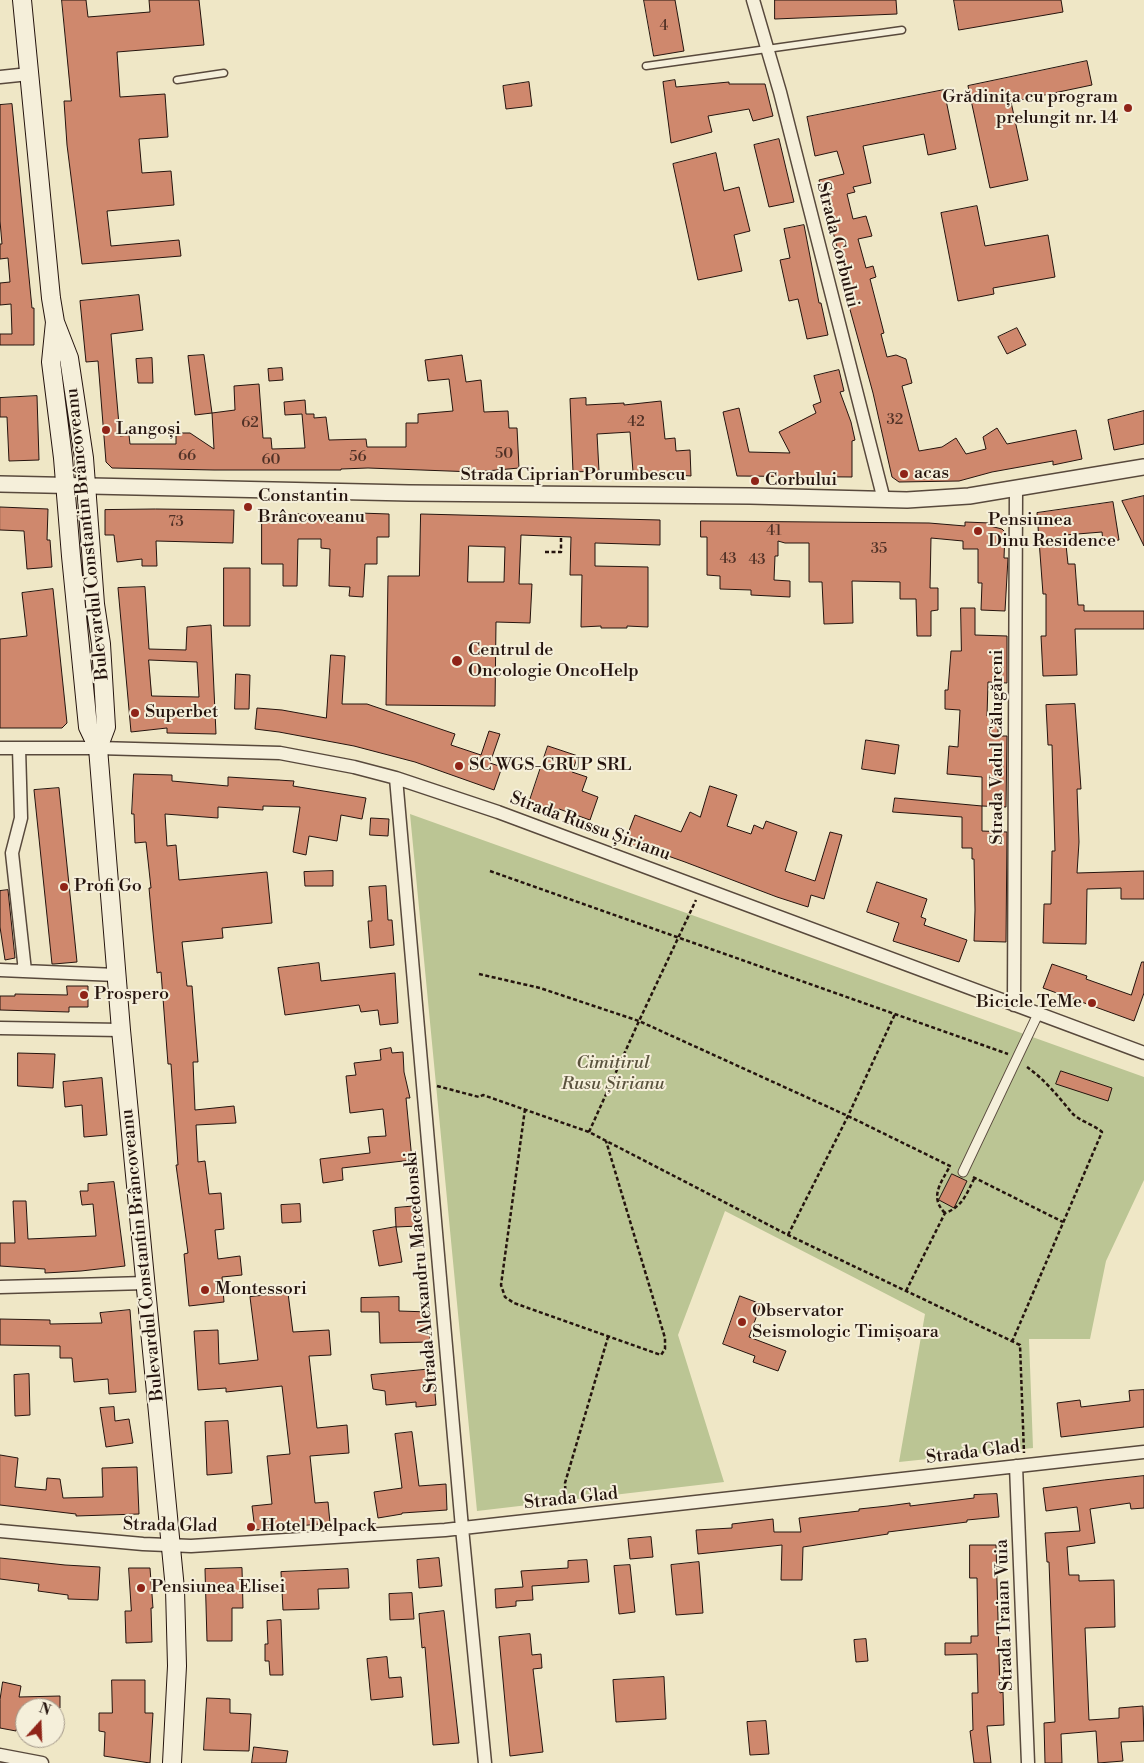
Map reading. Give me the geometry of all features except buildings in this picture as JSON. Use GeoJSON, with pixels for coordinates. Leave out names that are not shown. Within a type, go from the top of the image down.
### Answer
{"type":"FeatureCollection","features":[{"type":"Feature","properties":{"kind":"main road","name":"Bulevardul Constantin Brâncoveanu"},"geometry":{"type":"LineString","coordinates":[[22,0],[51,298],[55,322],[69,358],[84,458],[101,644],[106,727],[98,748]]}},
{"type":"Feature","properties":{"kind":"main road","name":"Bulevardul Constantin Brâncoveanu"},"geometry":{"type":"LineString","coordinates":[[55,322],[51,362],[65,485],[88,727],[98,748],[121,1030],[171,1546],[177,1631],[176,1707],[172,1763]]}},
{"type":"Feature","properties":{"kind":"street","name":"Strada Corbului"},"geometry":{"type":"LineString","coordinates":[[753,0],[780,92],[884,500]]}},
{"type":"Feature","properties":{"kind":"street"},"geometry":{"type":"LineString","coordinates":[[0,77],[29,74]]}},
{"type":"Feature","properties":{"kind":"street","name":"Strada Ciprian Porumbescu"},"geometry":{"type":"LineString","coordinates":[[0,484],[409,493],[750,496],[884,500],[969,496],[1144,467]]}},
{"type":"Feature","properties":{"kind":"street","name":"Strada Vadul Călugăreni"},"geometry":{"type":"LineString","coordinates":[[1014,1005],[1016,489]]}},
{"type":"Feature","properties":{"kind":"street","name":"Strada Russu Șirianu"},"geometry":{"type":"LineString","coordinates":[[0,748],[98,748],[280,753],[354,767],[396,778],[481,806],[1144,1053]]}},
{"type":"Feature","properties":{"kind":"street"},"geometry":{"type":"LineString","coordinates":[[19,748],[20,818],[12,853],[24,971]]}},
{"type":"Feature","properties":{"kind":"street","name":"Strada Alexandru Macedonski"},"geometry":{"type":"LineString","coordinates":[[396,778],[462,1528],[485,1763]]}},
{"type":"Feature","properties":{"kind":"street"},"geometry":{"type":"LineString","coordinates":[[0,970],[116,975]]}},
{"type":"Feature","properties":{"kind":"street"},"geometry":{"type":"LineString","coordinates":[[963,1172],[1038,1014]]}},
{"type":"Feature","properties":{"kind":"street"},"geometry":{"type":"LineString","coordinates":[[0,1028],[121,1030]]}},
{"type":"Feature","properties":{"kind":"street"},"geometry":{"type":"LineString","coordinates":[[0,1287],[146,1283]]}},
{"type":"Feature","properties":{"kind":"street","name":"Strada Glad"},"geometry":{"type":"LineString","coordinates":[[0,1531],[171,1546],[312,1539],[462,1528],[1144,1452]]}},
{"type":"Feature","properties":{"kind":"street","name":"Strada Traian Vuia"},"geometry":{"type":"LineString","coordinates":[[1020,1465],[1028,1763]]}},
{"type":"Feature","properties":{"kind":"street"},"geometry":{"type":"LineString","coordinates":[[0,1755],[42,1763]]}},
{"type":"Feature","properties":{"kind":"lane"},"geometry":{"type":"LineString","coordinates":[[646,66],[902,30]]}},
{"type":"Feature","properties":{"kind":"lane"},"geometry":{"type":"LineString","coordinates":[[177,80],[224,73]]}},
{"type":"Feature","properties":{"kind":"path"},"geometry":{"type":"LineString","coordinates":[[545,552],[561,552],[561,536]]}},
{"type":"Feature","properties":{"kind":"path"},"geometry":{"type":"LineString","coordinates":[[490,871],[1005,1053],[1030,1069],[1056,1093],[1072,1114],[1098,1128],[1102,1132],[1012,1342]]}},
{"type":"Feature","properties":{"kind":"path"},"geometry":{"type":"LineString","coordinates":[[589,1132],[702,888]]}},
{"type":"Feature","properties":{"kind":"path"},"geometry":{"type":"LineString","coordinates":[[479,974],[540,988],[639,1021],[848,1116],[1063,1222]]}},
{"type":"Feature","properties":{"kind":"path"},"geometry":{"type":"LineString","coordinates":[[788,1235],[848,1116],[895,1014]]}},
{"type":"Feature","properties":{"kind":"path"},"geometry":{"type":"LineString","coordinates":[[423,1085],[436,1086],[479,1097],[483,1095],[589,1132],[788,1235],[1020,1345],[1020,1465]]}},
{"type":"Feature","properties":{"kind":"path"},"geometry":{"type":"LineString","coordinates":[[526,1109],[501,1285],[505,1297],[514,1303],[661,1355],[665,1348],[665,1338],[606,1141]]}},
{"type":"Feature","properties":{"kind":"path"},"geometry":{"type":"LineString","coordinates":[[945,1213],[938,1206],[936,1197],[950,1166]]}},
{"type":"Feature","properties":{"kind":"path"},"geometry":{"type":"LineString","coordinates":[[906,1291],[945,1213],[955,1209],[974,1178]]}},
{"type":"Feature","properties":{"kind":"path"},"geometry":{"type":"LineString","coordinates":[[567,1517],[565,1483],[608,1337]]}},
{"type":"Feature","properties":{"kind":"green space","name":"Cimitirul Rusu Șirianu"},"geometry":{"type":"Polygon","coordinates":[[[410,814],[1144,1077],[1144,1180],[1106,1261],[1090,1339],[1029,1339],[1033,1448],[899,1462],[925,1314],[725,1211],[678,1335],[724,1482],[477,1511],[410,814]]]}},
{"type":"Feature","properties":{"kind":"place","name":"Grădinița cu program prelungit nr. 14"},"geometry":{"type":"Point","coordinates":[1128,108]}},
{"type":"Feature","properties":{"kind":"place","name":"Langoși"},"geometry":{"type":"Point","coordinates":[106,430]}},
{"type":"Feature","properties":{"kind":"place","name":"acas"},"geometry":{"type":"Point","coordinates":[904,474]}},
{"type":"Feature","properties":{"kind":"place","name":"Corbului"},"geometry":{"type":"Point","coordinates":[755,481]}},
{"type":"Feature","properties":{"kind":"place","name":"Constantin Brâncoveanu"},"geometry":{"type":"Point","coordinates":[248,507]}},
{"type":"Feature","properties":{"kind":"place","name":"Pensiunea Dinu Residence"},"geometry":{"type":"Point","coordinates":[978,531]}},
{"type":"Feature","properties":{"kind":"place","name":"Centrul de Oncologie OncoHelp"},"geometry":{"type":"Point","coordinates":[457,661]}},
{"type":"Feature","properties":{"kind":"place","name":"Superbet"},"geometry":{"type":"Point","coordinates":[135,713]}},
{"type":"Feature","properties":{"kind":"place","name":"SC WGS-GRUP SRL"},"geometry":{"type":"Point","coordinates":[459,766]}},
{"type":"Feature","properties":{"kind":"place","name":"Profi Go"},"geometry":{"type":"Point","coordinates":[64,887]}},
{"type":"Feature","properties":{"kind":"place","name":"Prospero"},"geometry":{"type":"Point","coordinates":[84,995]}},
{"type":"Feature","properties":{"kind":"place","name":"Bicicle TeMe"},"geometry":{"type":"Point","coordinates":[1092,1003]}},
{"type":"Feature","properties":{"kind":"place","name":"Montessori"},"geometry":{"type":"Point","coordinates":[205,1290]}},
{"type":"Feature","properties":{"kind":"place","name":"Observator Seismologic Timișoara"},"geometry":{"type":"Point","coordinates":[742,1322]}},
{"type":"Feature","properties":{"kind":"place","name":"Hotel Delpack"},"geometry":{"type":"Point","coordinates":[251,1527]}},
{"type":"Feature","properties":{"kind":"place","name":"Pensiunea Elisei"},"geometry":{"type":"Point","coordinates":[141,1588]}}]}
